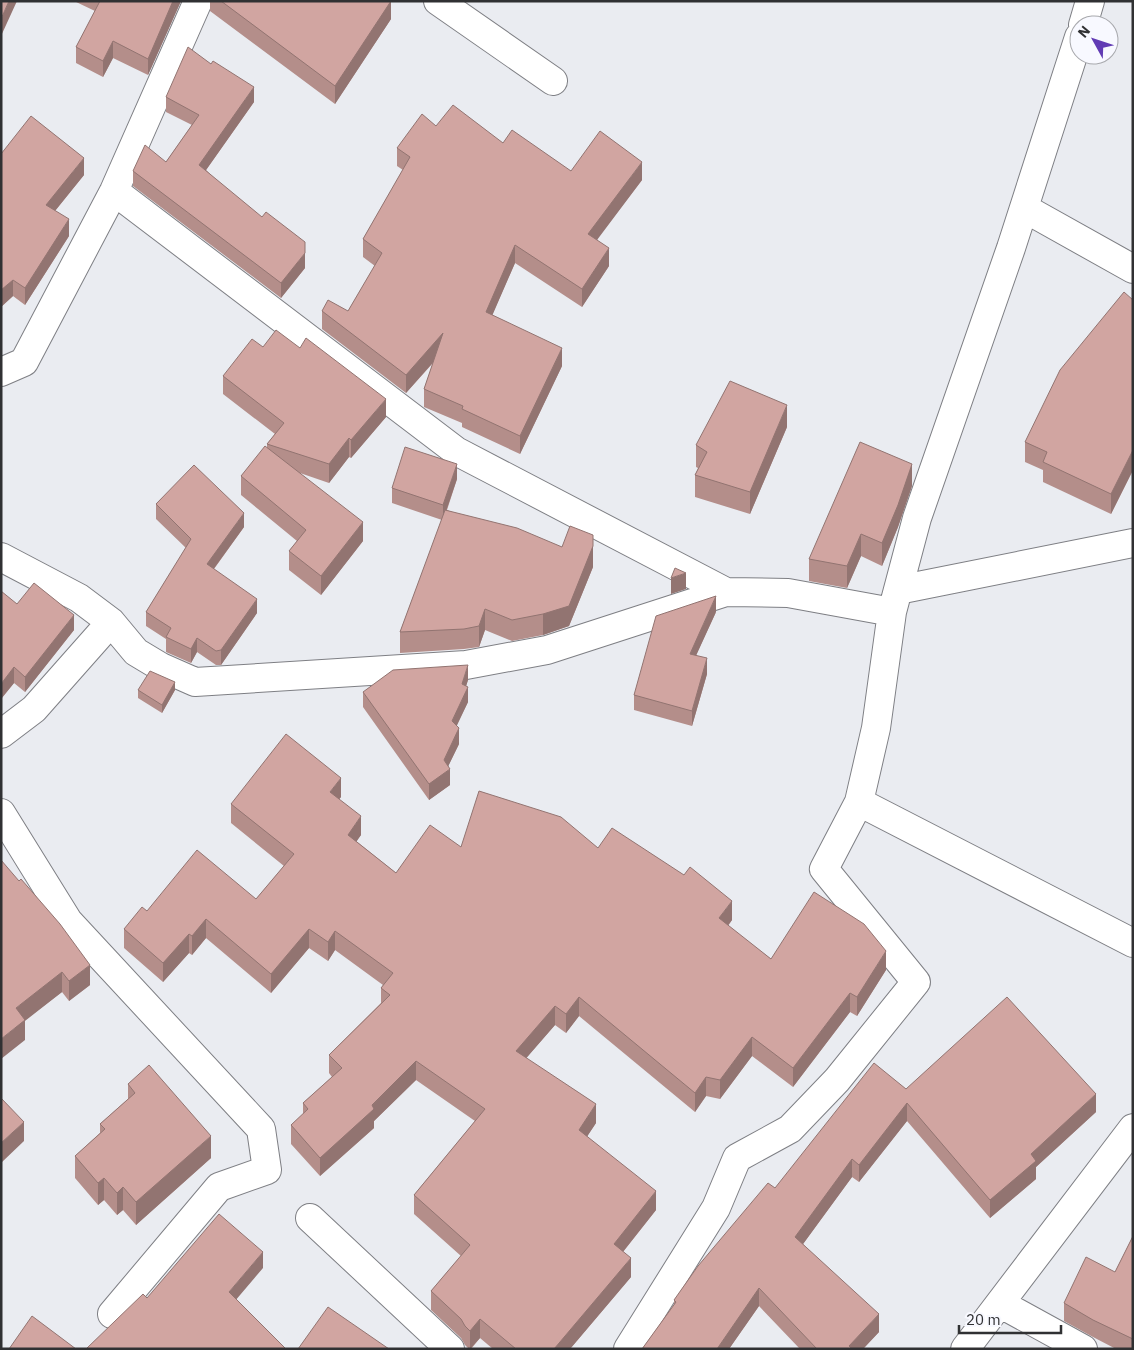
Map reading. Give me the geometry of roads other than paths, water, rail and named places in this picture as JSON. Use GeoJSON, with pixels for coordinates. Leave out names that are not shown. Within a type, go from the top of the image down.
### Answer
{"type":"FeatureCollection","features":[{"type":"Feature","properties":{"kind":"street"},"geometry":{"type":"LineString","coordinates":[[1,372],[24,362],[114,191],[198,1]]}},
{"type":"Feature","properties":{"kind":"street"},"geometry":{"type":"LineString","coordinates":[[438,1],[553,81]]}},
{"type":"Feature","properties":{"kind":"street"},"geometry":{"type":"LineString","coordinates":[[628,1349],[716,1208],[737,1158],[790,1129],[837,1080],[916,982],[824,869],[859,802],[876,728],[895,601],[917,518],[1024,208],[1070,65]]}},
{"type":"Feature","properties":{"kind":"street"},"geometry":{"type":"LineString","coordinates":[[114,191],[456,451],[726,592]]}},
{"type":"Feature","properties":{"kind":"street"},"geometry":{"type":"LineString","coordinates":[[1024,208],[1133,269]]}},
{"type":"Feature","properties":{"kind":"street"},"geometry":{"type":"LineString","coordinates":[[1,557],[79,598],[111,622],[136,652],[160,667],[195,682],[466,665],[547,650],[726,592],[788,593],[895,601],[1133,543]]}},
{"type":"Feature","properties":{"kind":"street"},"geometry":{"type":"LineString","coordinates":[[1,734],[34,709],[111,622]]}},
{"type":"Feature","properties":{"kind":"street"},"geometry":{"type":"LineString","coordinates":[[859,802],[1133,943]]}},
{"type":"Feature","properties":{"kind":"street"},"geometry":{"type":"LineString","coordinates":[[1,813],[68,921],[261,1129],[267,1170],[219,1187],[112,1314]]}},
{"type":"Feature","properties":{"kind":"street"},"geometry":{"type":"LineString","coordinates":[[966,1349],[1133,1128]]}},
{"type":"Feature","properties":{"kind":"street"},"geometry":{"type":"LineString","coordinates":[[310,1218],[450,1349]]}},
{"type":"Feature","properties":{"kind":"street"},"geometry":{"type":"LineString","coordinates":[[1001,1304],[1084,1349]]}}]}
